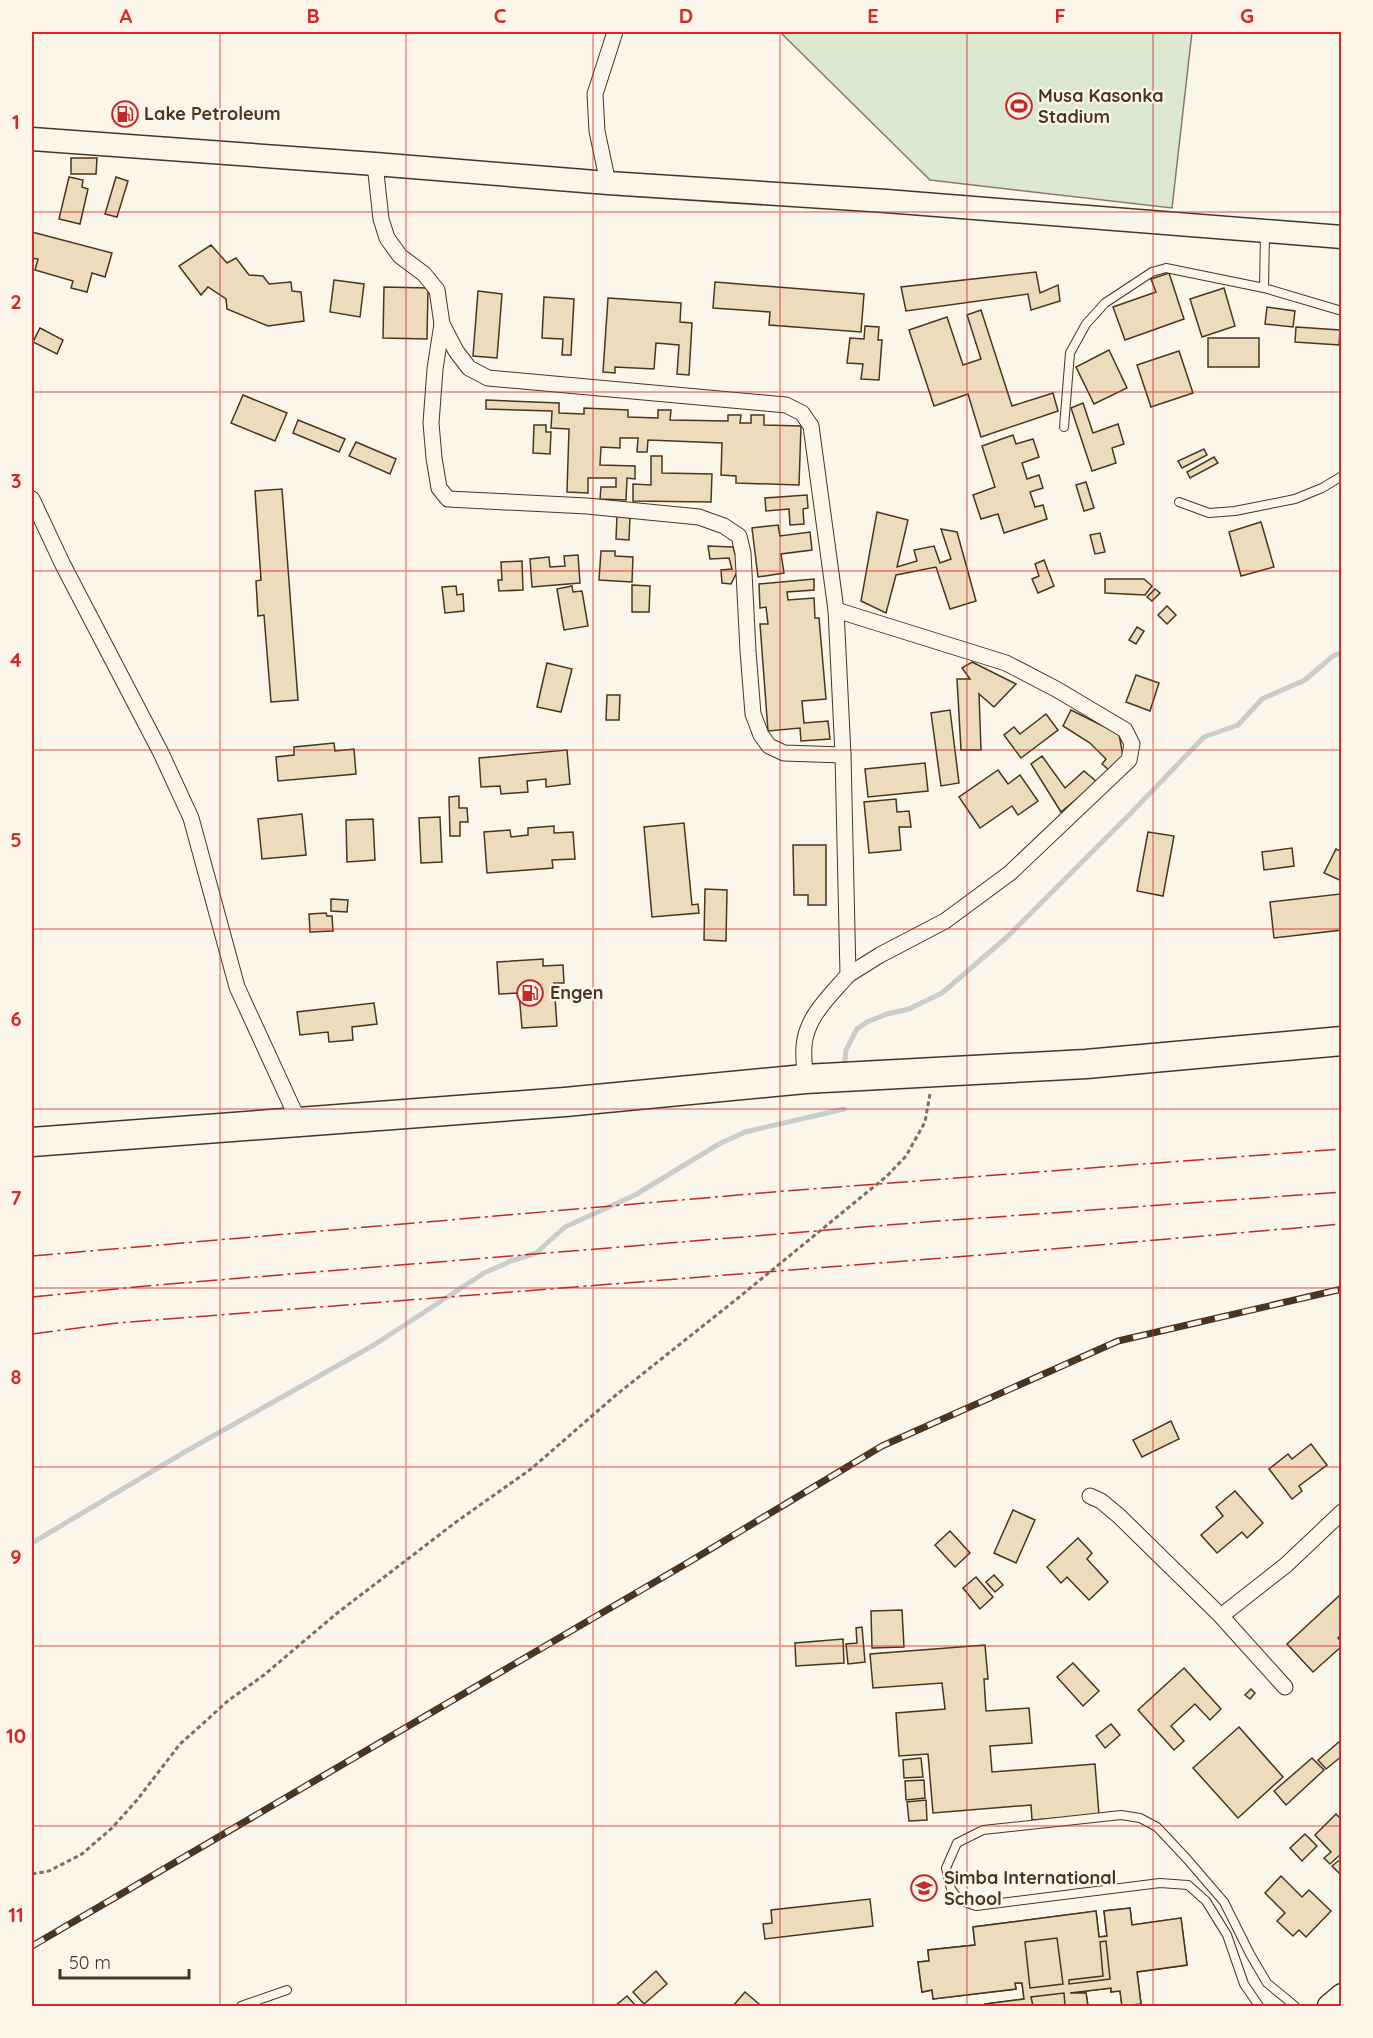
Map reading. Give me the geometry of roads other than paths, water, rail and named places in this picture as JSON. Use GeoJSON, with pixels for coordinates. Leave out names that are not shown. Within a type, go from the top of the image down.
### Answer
{"type":"FeatureCollection","features":[{"type":"Feature","properties":{"kind":"highway"},"geometry":{"type":"LineString","coordinates":[[32,1142],[565,1102],[805,1079],[1086,1064],[1341,1041]]}},
{"type":"Feature","properties":{"kind":"street"},"geometry":{"type":"LineString","coordinates":[[608,183],[597,131],[595,94],[615,32]]}},
{"type":"Feature","properties":{"kind":"street"},"geometry":{"type":"LineString","coordinates":[[32,139],[608,183],[886,201],[1341,237]]}},
{"type":"Feature","properties":{"kind":"street"},"geometry":{"type":"LineString","coordinates":[[375,164],[381,219],[387,238],[400,256],[424,273],[437,290],[442,324],[435,369],[431,423],[439,488],[448,499],[587,506],[699,518],[724,526],[739,536],[743,553],[752,704],[753,714],[761,735],[769,746],[784,753],[843,755]]}},
{"type":"Feature","properties":{"kind":"street"},"geometry":{"type":"LineString","coordinates":[[442,324],[456,351],[469,368],[488,378],[786,405],[802,413],[811,426],[836,610],[843,755],[848,975]]}},
{"type":"Feature","properties":{"kind":"street"},"geometry":{"type":"LineString","coordinates":[[32,499],[63,565],[161,753],[191,818],[237,987],[300,1122]]}},
{"type":"Feature","properties":{"kind":"street"},"geometry":{"type":"LineString","coordinates":[[805,1079],[804,1045],[808,1025],[821,1005],[848,975],[880,955],[945,921],[1010,873],[1129,760],[1132,744],[1125,730],[1056,689],[1006,663],[836,610]]}},
{"type":"Feature","properties":{"kind":"street"},"geometry":{"type":"LineString","coordinates":[[1090,1496],[1101,1501],[1119,1516],[1221,1616],[1285,1687]]}},
{"type":"Feature","properties":{"kind":"street"},"geometry":{"type":"LineString","coordinates":[[1221,1616],[1286,1565],[1341,1512]]}},
{"type":"Feature","properties":{"kind":"street"},"geometry":{"type":"LineString","coordinates":[[1329,2007],[1341,1995]]}},
{"type":"Feature","properties":{"kind":"lane"},"geometry":{"type":"LineString","coordinates":[[1264,288],[1265,231]]}},
{"type":"Feature","properties":{"kind":"lane"},"geometry":{"type":"LineString","coordinates":[[1064,427],[1070,353],[1086,324],[1105,303],[1152,272],[1166,268],[1264,288],[1341,311]]}},
{"type":"Feature","properties":{"kind":"lane"},"geometry":{"type":"LineString","coordinates":[[1179,502],[1209,513],[1235,511],[1295,499],[1322,488],[1341,476]]}},
{"type":"Feature","properties":{"kind":"lane"},"geometry":{"type":"LineString","coordinates":[[1259,2007],[1244,1984],[1227,1935],[1206,1901],[1188,1885],[1160,1883],[976,1906],[959,1900],[951,1889],[946,1868],[957,1843],[984,1830],[1121,1815],[1140,1818],[1157,1827],[1224,1902],[1250,1954],[1268,1983],[1295,2007]]}},
{"type":"Feature","properties":{"kind":"lane"},"geometry":{"type":"LineString","coordinates":[[242,2007],[287,1990]]}},
{"type":"Feature","properties":{"kind":"waterway"},"geometry":{"type":"LineString","coordinates":[[844,1070],[846,1050],[857,1029],[867,1022],[909,1009],[942,993],[1007,937],[1204,737],[1238,725],[1262,699],[1305,680],[1333,656],[1342,652]]}},
{"type":"Feature","properties":{"kind":"waterway"},"geometry":{"type":"LineString","coordinates":[[32,1543],[183,1453],[374,1345],[484,1273],[536,1253],[565,1227],[635,1195],[719,1144],[745,1132],[844,1109]]}},
{"type":"Feature","properties":{"kind":"railway"},"geometry":{"type":"LineString","coordinates":[[32,1946],[689,1562],[882,1446],[1118,1341],[1342,1289]]}},
{"type":"Feature","properties":{"kind":"place","name":"Musa Kasonka Stadium"},"geometry":{"type":"Point","coordinates":[1019,106]}},
{"type":"Feature","properties":{"kind":"place","name":"Lake Petroleum"},"geometry":{"type":"Point","coordinates":[125,114]}},
{"type":"Feature","properties":{"kind":"place","name":"Engen"},"geometry":{"type":"Point","coordinates":[530,993]}},
{"type":"Feature","properties":{"kind":"place","name":"Simba International School"},"geometry":{"type":"Point","coordinates":[924,1888]}}]}
